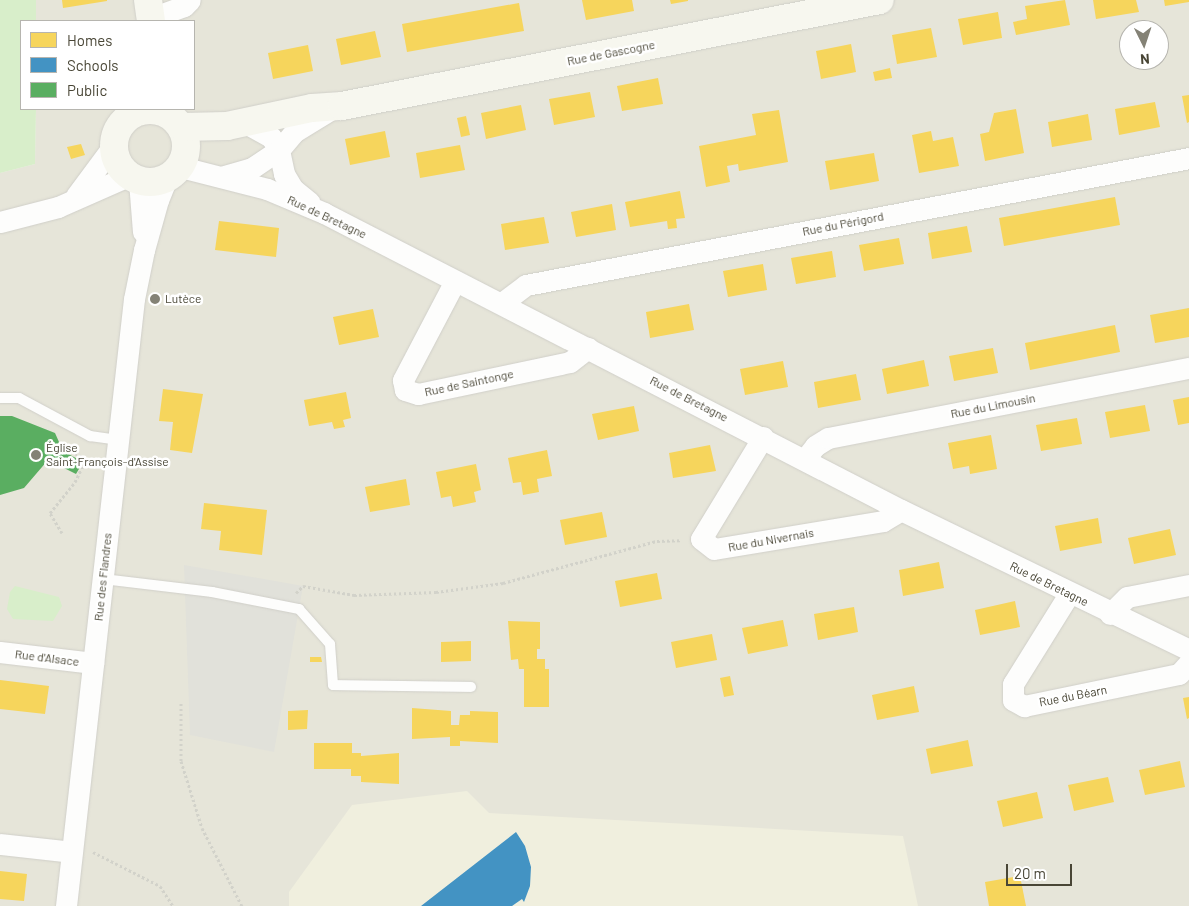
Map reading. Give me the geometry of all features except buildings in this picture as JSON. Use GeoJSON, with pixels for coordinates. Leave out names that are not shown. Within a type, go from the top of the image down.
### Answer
{"type":"FeatureCollection","features":[{"type":"Feature","properties":{"kind":"street"},"geometry":{"type":"LineString","coordinates":[[150,13],[184,6],[190,0]]}},
{"type":"Feature","properties":{"kind":"street","name":"Rue de Gascogne"},"geometry":{"type":"LineString","coordinates":[[172,117],[227,126],[242,121],[342,106],[880,0]]}},
{"type":"Feature","properties":{"kind":"street","name":"Rue de Gascogne"},"geometry":{"type":"LineString","coordinates":[[224,176],[252,168],[279,150],[294,132],[342,106]]}},
{"type":"Feature","properties":{"kind":"street"},"geometry":{"type":"LineString","coordinates":[[73,200],[113,146],[121,124],[138,111],[151,110],[172,117],[187,147],[174,173],[150,183],[134,179],[120,168],[113,146]]}},
{"type":"Feature","properties":{"kind":"street"},"geometry":{"type":"LineString","coordinates":[[242,121],[271,137],[279,150],[284,174],[293,189],[324,213]]}},
{"type":"Feature","properties":{"kind":"street","name":"Rue du Périgord"},"geometry":{"type":"LineString","coordinates":[[502,303],[526,285],[1189,158]]}},
{"type":"Feature","properties":{"kind":"street","name":"Rue de Bretagne"},"geometry":{"type":"LineString","coordinates":[[174,173],[224,176],[324,213],[805,458],[901,510],[1110,614],[1189,650]]}},
{"type":"Feature","properties":{"kind":"street","name":"Rue des Flandres"},"geometry":{"type":"LineString","coordinates":[[66,906],[134,299],[144,250],[158,200],[174,173]]}},
{"type":"Feature","properties":{"kind":"street"},"geometry":{"type":"LineString","coordinates":[[0,222],[134,179]]}},
{"type":"Feature","properties":{"kind":"street","name":"Rue des Flandres"},"geometry":{"type":"LineString","coordinates":[[134,179],[144,250]]}},
{"type":"Feature","properties":{"kind":"street","name":"Rue de Saintonge"},"geometry":{"type":"LineString","coordinates":[[455,281],[403,380],[405,390],[418,394],[570,362],[588,348]]}},
{"type":"Feature","properties":{"kind":"street","name":"Rue du Limousin"},"geometry":{"type":"LineString","coordinates":[[805,458],[815,446],[828,438],[1189,368]]}},
{"type":"Feature","properties":{"kind":"street"},"geometry":{"type":"LineString","coordinates":[[701,539],[763,437]]}},
{"type":"Feature","properties":{"kind":"street","name":"Rue du Nivernais"},"geometry":{"type":"LineString","coordinates":[[701,539],[714,550],[883,521],[901,510]]}},
{"type":"Feature","properties":{"kind":"street"},"geometry":{"type":"LineString","coordinates":[[1110,614],[1127,597],[1189,585]]}},
{"type":"Feature","properties":{"kind":"street","name":"Rue du Béarn"},"geometry":{"type":"LineString","coordinates":[[1069,594],[1013,684],[1013,700],[1024,706],[1179,674],[1189,663]]}},
{"type":"Feature","properties":{"kind":"street","name":"Rue d'Alsace"},"geometry":{"type":"LineString","coordinates":[[0,652],[93,664]]}},
{"type":"Feature","properties":{"kind":"street"},"geometry":{"type":"LineString","coordinates":[[0,844],[72,852]]}},
{"type":"Feature","properties":{"kind":"lane"},"geometry":{"type":"LineString","coordinates":[[0,398],[19,398],[90,436],[118,440]]}},
{"type":"Feature","properties":{"kind":"lane"},"geometry":{"type":"LineString","coordinates":[[103,579],[212,592],[299,609],[330,644],[333,684],[471,687]]}},
{"type":"Feature","properties":{"kind":"path"},"geometry":{"type":"LineString","coordinates":[[62,532],[50,513],[75,482],[86,460],[70,451],[70,442]]}},
{"type":"Feature","properties":{"kind":"path"},"geometry":{"type":"LineString","coordinates":[[281,606],[303,586],[354,595],[436,592],[503,583],[657,541],[701,539]]}},
{"type":"Feature","properties":{"kind":"path"},"geometry":{"type":"LineString","coordinates":[[181,703],[181,761],[202,828],[242,906]]}},
{"type":"Feature","properties":{"kind":"path"},"geometry":{"type":"LineString","coordinates":[[72,852],[93,852],[160,886],[173,906]]}},
{"type":"Feature","properties":{"kind":"shaded area"},"geometry":{"type":"Polygon","coordinates":[[[36,0],[1189,0],[1189,906],[0,906],[0,173],[35,164],[36,110],[195,110],[195,20],[36,20],[36,0]]]}},
{"type":"Feature","properties":{"kind":"shaded area"},"geometry":{"type":"Polygon","coordinates":[[[184,565],[303,586],[274,752],[190,735],[184,565]]]}},
{"type":"Feature","properties":{"kind":"shaded area"},"geometry":{"type":"Polygon","coordinates":[[[467,791],[489,813],[903,836],[918,906],[289,906],[289,892],[352,805],[467,791]]]}},
{"type":"Feature","properties":{"kind":"green space"},"geometry":{"type":"Polygon","coordinates":[[[0,0],[36,0],[36,20],[20,20],[20,110],[36,110],[35,164],[0,173],[0,0]]]}},
{"type":"Feature","properties":{"kind":"green space"},"geometry":{"type":"Polygon","coordinates":[[[15,586],[59,597],[62,606],[53,621],[13,619],[7,609],[10,592],[15,586]]]}},
{"type":"Feature","properties":{"kind":"place","name":"Lutèce"},"geometry":{"type":"Point","coordinates":[155,299]}},
{"type":"Feature","properties":{"kind":"place","name":"Église Saint-François-d'Assise"},"geometry":{"type":"Point","coordinates":[36,455]}}]}
